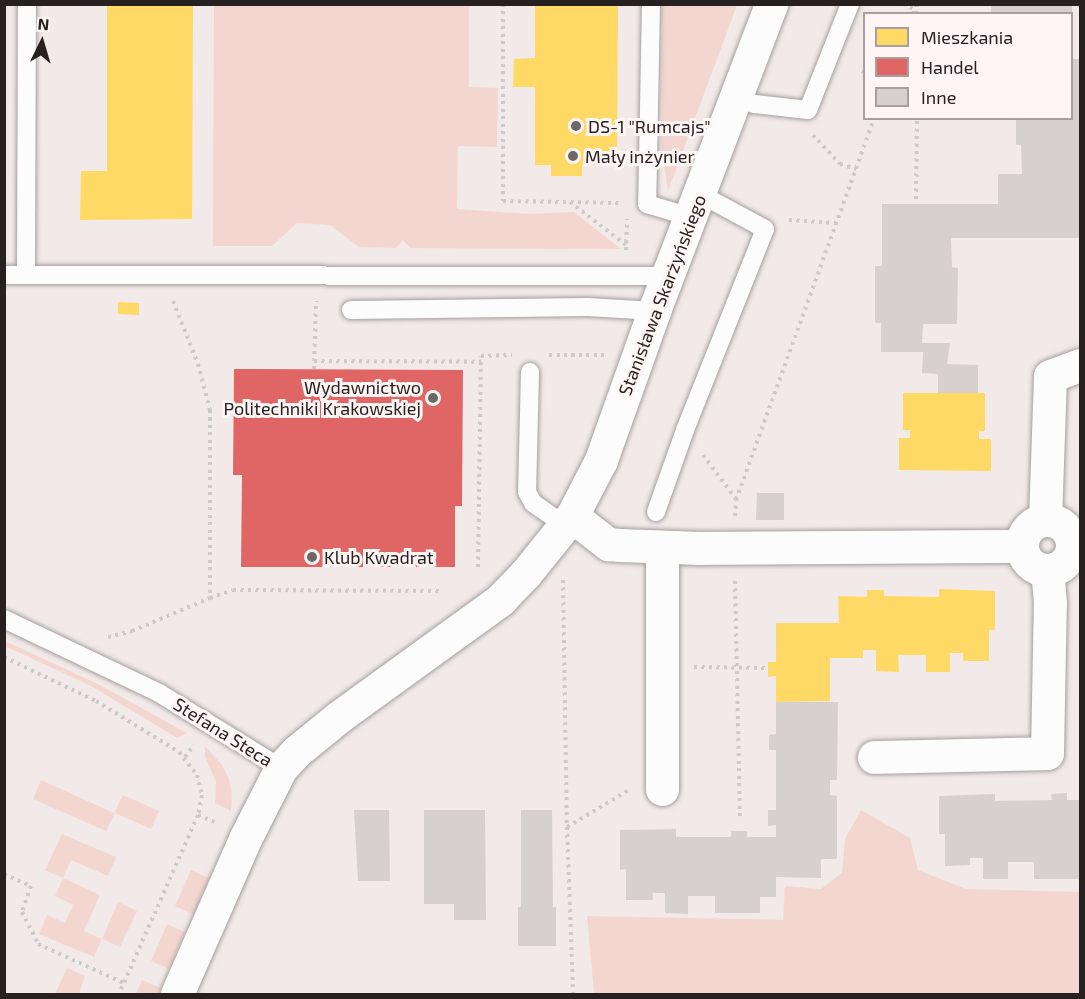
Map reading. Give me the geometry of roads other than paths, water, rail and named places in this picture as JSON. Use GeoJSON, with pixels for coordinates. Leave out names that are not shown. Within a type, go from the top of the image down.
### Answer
{"type":"FeatureCollection","features":[{"type":"Feature","properties":{"kind":"street","name":"Stanisława Skarżyńskiego"},"geometry":{"type":"LineString","coordinates":[[281,768],[297,751],[340,716],[500,600],[526,573],[569,521],[601,460],[654,311],[771,4]]}},
{"type":"Feature","properties":{"kind":"street"},"geometry":{"type":"LineString","coordinates":[[1045,520],[1050,376],[1080,365]]}},
{"type":"Feature","properties":{"kind":"street"},"geometry":{"type":"LineString","coordinates":[[1045,520],[1063,525],[1076,541],[1068,559],[1059,567],[1047,570],[1030,563],[1022,546],[1029,528],[1045,520]]}},
{"type":"Feature","properties":{"kind":"street"},"geometry":{"type":"LineString","coordinates":[[569,521],[608,544],[662,548],[1022,546]]}},
{"type":"Feature","properties":{"kind":"street"},"geometry":{"type":"LineString","coordinates":[[662,548],[662,789]]}},
{"type":"Feature","properties":{"kind":"street"},"geometry":{"type":"LineString","coordinates":[[874,757],[1047,753],[1050,603],[1047,570]]}},
{"type":"Feature","properties":{"kind":"street","name":"Stefana Steca"},"geometry":{"type":"LineString","coordinates":[[177,994],[246,837],[281,768]]}},
{"type":"Feature","properties":{"kind":"lane"},"geometry":{"type":"LineString","coordinates":[[26,275],[27,4]]}},
{"type":"Feature","properties":{"kind":"lane"},"geometry":{"type":"LineString","coordinates":[[651,4],[648,204],[695,205],[765,228],[685,430],[656,512]]}},
{"type":"Feature","properties":{"kind":"lane"},"geometry":{"type":"LineString","coordinates":[[736,98],[755,104],[808,110],[850,4]]}},
{"type":"Feature","properties":{"kind":"lane"},"geometry":{"type":"LineString","coordinates":[[4,275],[668,276]]}},
{"type":"Feature","properties":{"kind":"lane"},"geometry":{"type":"LineString","coordinates":[[351,310],[588,307],[654,311]]}},
{"type":"Feature","properties":{"kind":"lane"},"geometry":{"type":"LineString","coordinates":[[530,372],[527,492],[533,503],[569,521]]}},
{"type":"Feature","properties":{"kind":"lane","name":"Stefana Steca"},"geometry":{"type":"LineString","coordinates":[[4,619],[159,693],[281,768]]}},
{"type":"Feature","properties":{"kind":"place","name":"DS-1 \"Rumcajs\""},"geometry":{"type":"Point","coordinates":[576,126]}},
{"type":"Feature","properties":{"kind":"place","name":"Mały inżynier"},"geometry":{"type":"Point","coordinates":[573,156]}},
{"type":"Feature","properties":{"kind":"place","name":"Wydawnictwo Politechniki Krakowskiej"},"geometry":{"type":"Point","coordinates":[433,398]}},
{"type":"Feature","properties":{"kind":"place","name":"Klub Kwadrat"},"geometry":{"type":"Point","coordinates":[312,557]}}]}
